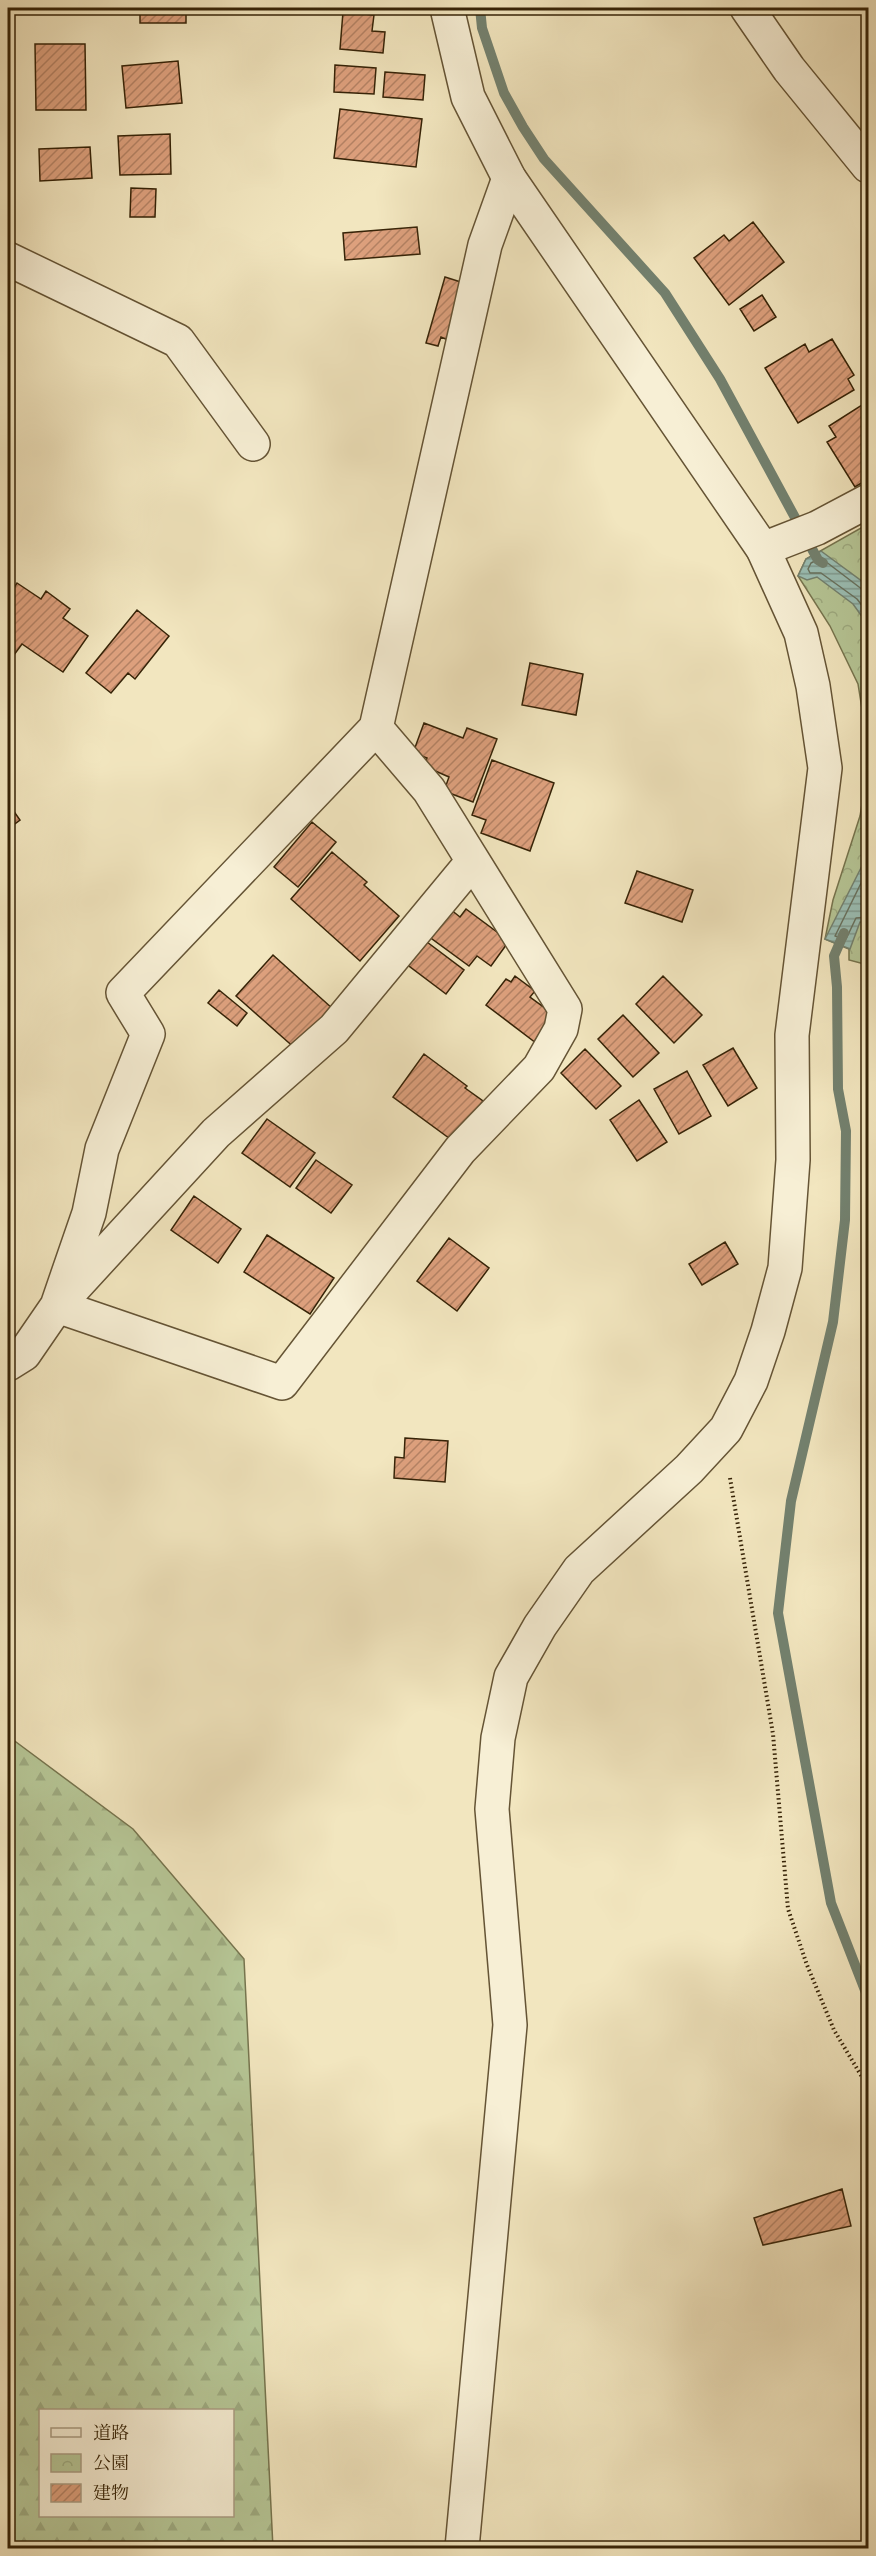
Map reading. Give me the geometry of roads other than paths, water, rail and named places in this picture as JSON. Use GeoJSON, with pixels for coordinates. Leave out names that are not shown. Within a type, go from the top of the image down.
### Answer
{"type":"FeatureCollection","features":[{"type":"Feature","properties":{"kind":"street"},"geometry":{"type":"LineString","coordinates":[[447,8],[468,97],[509,178],[774,545],[801,633],[813,686],[825,768],[792,1035],[793,1160],[785,1268],[768,1331],[751,1381],[726,1429],[689,1469],[579,1570],[540,1626],[512,1677],[498,1738],[492,1809],[510,2025],[462,2548]]}},
{"type":"Feature","properties":{"kind":"street"},"geometry":{"type":"LineString","coordinates":[[747,8],[789,69],[868,166]]}},
{"type":"Feature","properties":{"kind":"street"},"geometry":{"type":"LineString","coordinates":[[57,1306],[89,1213],[102,1149],[147,1034],[123,993],[376,728],[485,245],[509,178]]}},
{"type":"Feature","properties":{"kind":"street"},"geometry":{"type":"LineString","coordinates":[[8,260],[178,341],[253,444]]}},
{"type":"Feature","properties":{"kind":"street"},"geometry":{"type":"LineString","coordinates":[[774,545],[817,528],[868,501]]}},
{"type":"Feature","properties":{"kind":"street"},"geometry":{"type":"LineString","coordinates":[[57,1306],[282,1383],[460,1150],[539,1068],[561,1029],[565,1009],[429,790],[376,728]]}},
{"type":"Feature","properties":{"kind":"street"},"geometry":{"type":"LineString","coordinates":[[8,1364],[24,1354],[57,1306],[216,1133],[334,1029],[473,861]]}},
{"type":"Feature","properties":{"kind":"water"},"geometry":{"type":"Polygon","coordinates":[[[821,551],[867,585],[868,625],[853,604],[817,577],[807,580],[798,576],[806,559],[821,551]]]}},
{"type":"Feature","properties":{"kind":"water"},"geometry":{"type":"Polygon","coordinates":[[[868,854],[868,923],[860,922],[850,949],[825,939],[868,854]]]}},
{"type":"Feature","properties":{"kind":"waterway"},"geometry":{"type":"LineString","coordinates":[[480,8],[482,28],[504,93],[523,127],[544,159],[665,293],[720,379],[818,560],[823,563]]}},
{"type":"Feature","properties":{"kind":"waterway"},"geometry":{"type":"LineString","coordinates":[[844,933],[834,956],[837,987],[838,1089],[846,1131],[845,1220],[833,1322],[791,1501],[778,1613],[831,1903],[868,1998]]}}]}
